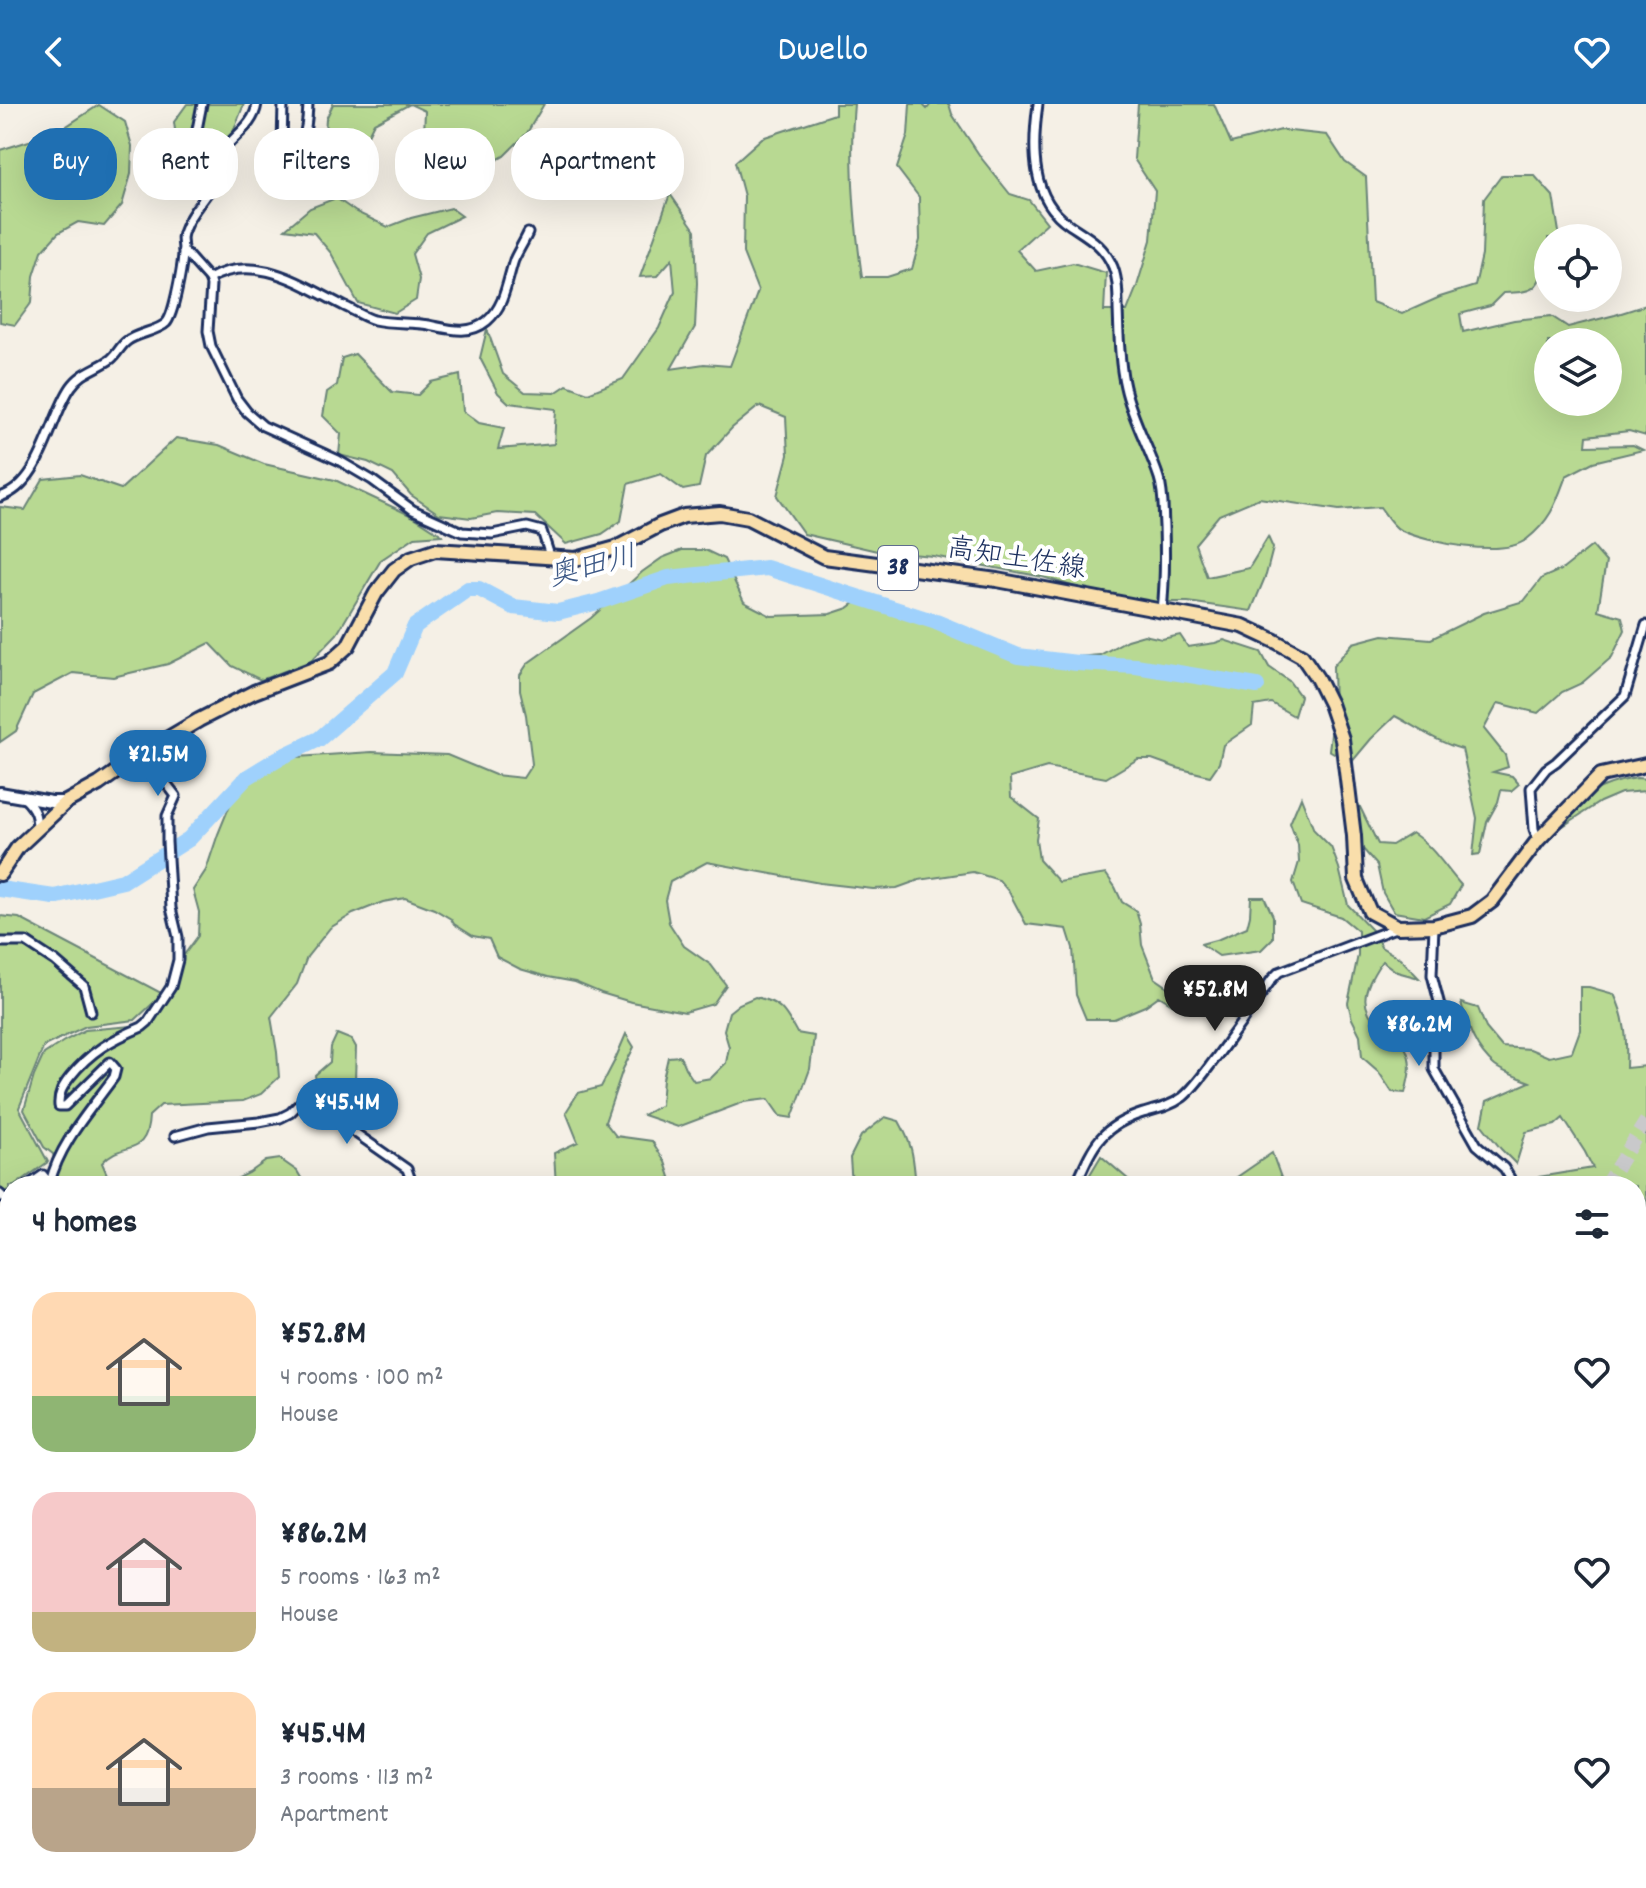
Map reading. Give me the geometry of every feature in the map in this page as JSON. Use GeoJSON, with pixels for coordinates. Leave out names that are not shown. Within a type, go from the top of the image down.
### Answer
{"type":"FeatureCollection","features":[{"type":"Feature","properties":{"kind":"main road","name":"高知土佐線"},"geometry":{"type":"LineString","coordinates":[[2,870],[18,847],[66,802],[99,784],[143,753],[254,692],[329,663],[348,646],[376,593],[394,570],[411,558],[435,550],[576,559],[616,548],[684,516],[720,513],[748,518],[824,557],[997,580],[1243,626],[1302,656],[1330,704],[1342,739],[1356,879],[1370,912],[1398,927]]}},
{"type":"Feature","properties":{"kind":"main road"},"geometry":{"type":"LineString","coordinates":[[1398,927],[1434,926],[1472,916],[1492,901],[1538,840],[1601,775],[1646,765]]}},
{"type":"Feature","properties":{"kind":"street"},"geometry":{"type":"LineString","coordinates":[[197,128],[202,104]]}},
{"type":"Feature","properties":{"kind":"street"},"geometry":{"type":"LineString","coordinates":[[238,134],[253,120],[257,104]]}},
{"type":"Feature","properties":{"kind":"street"},"geometry":{"type":"LineString","coordinates":[[283,104],[282,145],[289,146],[299,143],[307,129],[308,104]]}},
{"type":"Feature","properties":{"kind":"street"},"geometry":{"type":"LineString","coordinates":[[1038,104],[1036,165],[1045,201],[1068,224],[1090,236],[1113,267],[1125,387],[1162,492],[1165,576],[1162,611]]}},
{"type":"Feature","properties":{"kind":"street"},"geometry":{"type":"LineString","coordinates":[[0,497],[24,481],[36,464],[74,382],[111,359],[128,340],[166,323],[174,307],[183,231],[202,200]]}},
{"type":"Feature","properties":{"kind":"street"},"geometry":{"type":"LineString","coordinates":[[209,279],[236,268],[253,267],[283,276],[373,319],[460,331],[475,329],[489,319],[499,306],[528,233]]}},
{"type":"Feature","properties":{"kind":"street"},"geometry":{"type":"LineString","coordinates":[[183,250],[209,279],[208,331],[211,346],[237,399],[254,419],[347,465],[413,510],[462,532],[492,534],[527,527],[542,531],[550,556]]}},
{"type":"Feature","properties":{"kind":"street"},"geometry":{"type":"LineString","coordinates":[[1538,840],[1534,829],[1531,788],[1546,769],[1625,696],[1646,625]]}},
{"type":"Feature","properties":{"kind":"street"},"geometry":{"type":"LineString","coordinates":[[52,1176],[66,1145],[114,1077],[116,1069],[110,1062],[65,1106],[59,1106],[62,1088],[84,1060],[99,1048],[148,1022],[171,987],[178,960],[167,842],[167,816],[176,796],[143,753]]}},
{"type":"Feature","properties":{"kind":"street"},"geometry":{"type":"LineString","coordinates":[[0,793],[66,802]]}},
{"type":"Feature","properties":{"kind":"street"},"geometry":{"type":"LineString","coordinates":[[24,798],[34,808],[37,830]]}},
{"type":"Feature","properties":{"kind":"street"},"geometry":{"type":"LineString","coordinates":[[1434,926],[1432,975],[1443,1017],[1434,1043],[1434,1069],[1477,1145],[1509,1176]]}},
{"type":"Feature","properties":{"kind":"street"},"geometry":{"type":"LineString","coordinates":[[1080,1176],[1099,1138],[1112,1126],[1170,1105],[1183,1097],[1279,972],[1398,927]]}},
{"type":"Feature","properties":{"kind":"street"},"geometry":{"type":"LineString","coordinates":[[0,942],[26,942],[55,961],[84,986],[91,1012]]}},
{"type":"Feature","properties":{"kind":"street"},"geometry":{"type":"LineString","coordinates":[[175,1136],[208,1127],[280,1118],[290,1113],[314,1089],[341,1123],[407,1169],[409,1176]]}},
{"type":"Feature","properties":{"kind":"green space"},"geometry":{"type":"Polygon","coordinates":[[[187,104],[244,104],[235,128],[175,128],[174,122],[187,104]]]}},
{"type":"Feature","properties":{"kind":"green space"},"geometry":{"type":"Polygon","coordinates":[[[333,104],[410,104],[374,123],[372,128],[325,128],[333,104]]]}},
{"type":"Feature","properties":{"kind":"green space"},"geometry":{"type":"Polygon","coordinates":[[[410,104],[544,104],[530,128],[511,128],[511,149],[495,161],[495,128],[424,128],[425,111],[410,104]]]}},
{"type":"Feature","properties":{"kind":"green space"},"geometry":{"type":"Polygon","coordinates":[[[835,104],[854,104],[853,190],[862,277],[887,277],[912,269],[920,240],[919,197],[897,168],[908,135],[910,104],[922,104],[927,109],[931,104],[949,104],[952,114],[982,159],[1010,194],[1029,200],[1047,223],[1017,250],[1036,271],[1073,263],[1106,273],[1104,311],[1127,311],[1151,240],[1155,191],[1134,159],[1138,104],[1214,104],[1231,143],[1281,130],[1327,135],[1345,162],[1366,177],[1372,302],[1402,314],[1475,286],[1482,255],[1484,199],[1502,175],[1534,175],[1553,196],[1558,224],[1534,224],[1534,286],[1527,291],[1503,293],[1490,306],[1460,314],[1463,332],[1514,320],[1551,316],[1568,327],[1646,305],[1646,436],[1629,431],[1587,436],[1586,446],[1633,445],[1643,450],[1593,462],[1566,476],[1556,503],[1542,525],[1516,545],[1501,547],[1446,544],[1412,535],[1394,526],[1380,507],[1339,510],[1259,498],[1219,515],[1195,544],[1207,577],[1249,568],[1268,537],[1273,548],[1251,611],[1188,602],[1123,602],[1043,577],[933,556],[877,551],[804,534],[777,496],[788,455],[786,417],[759,406],[732,428],[706,456],[699,487],[683,490],[661,474],[628,484],[621,521],[602,534],[566,544],[535,515],[497,513],[471,518],[439,514],[411,495],[393,474],[368,462],[339,455],[341,434],[323,416],[327,392],[337,385],[342,358],[355,354],[392,392],[418,395],[431,382],[460,375],[463,411],[479,423],[504,428],[498,449],[554,444],[556,409],[509,403],[498,393],[480,358],[487,329],[503,374],[525,392],[555,393],[567,385],[588,393],[623,379],[659,328],[675,292],[672,259],[657,276],[640,277],[668,200],[674,200],[695,230],[697,283],[695,327],[671,369],[704,364],[730,366],[758,291],[743,253],[744,196],[735,162],[762,138],[835,114],[835,104]]]}},
{"type":"Feature","properties":{"kind":"green space"},"geometry":{"type":"Polygon","coordinates":[[[99,105],[125,122],[132,146],[131,174],[122,205],[104,226],[78,222],[58,233],[42,251],[34,276],[32,302],[15,325],[0,322],[0,150],[24,143],[24,200],[117,200],[117,128],[63,128],[99,105]]]}},
{"type":"Feature","properties":{"kind":"green space"},"geometry":{"type":"Polygon","coordinates":[[[339,200],[388,227],[451,208],[462,216],[427,233],[412,254],[419,279],[416,300],[395,313],[358,303],[331,253],[314,233],[285,229],[310,208],[339,200]]]}},
{"type":"Feature","properties":{"kind":"green space"},"geometry":{"type":"Polygon","coordinates":[[[176,438],[219,445],[264,464],[335,480],[414,517],[442,535],[415,537],[381,560],[337,634],[311,661],[261,680],[232,666],[210,643],[168,664],[113,677],[73,673],[33,694],[16,731],[0,742],[0,507],[25,510],[43,479],[80,475],[121,489],[176,438]]]}},
{"type":"Feature","properties":{"kind":"green space"},"geometry":{"type":"Polygon","coordinates":[[[1592,546],[1606,562],[1598,610],[1622,617],[1625,630],[1612,657],[1582,683],[1562,692],[1538,713],[1498,703],[1484,729],[1505,755],[1508,767],[1493,772],[1512,776],[1519,784],[1511,791],[1501,790],[1487,822],[1480,854],[1473,855],[1477,818],[1462,749],[1436,739],[1395,716],[1351,763],[1329,750],[1334,711],[1333,666],[1353,643],[1383,635],[1431,639],[1484,613],[1524,601],[1542,578],[1563,569],[1592,546]]]}},
{"type":"Feature","properties":{"kind":"green space"},"geometry":{"type":"Polygon","coordinates":[[[682,550],[705,550],[724,559],[744,602],[771,616],[830,614],[848,608],[866,595],[948,627],[998,652],[1040,660],[1100,655],[1127,640],[1144,635],[1162,639],[1180,635],[1188,647],[1224,640],[1261,652],[1269,667],[1289,681],[1300,696],[1294,716],[1271,703],[1254,706],[1252,725],[1223,745],[1219,763],[1210,776],[1152,759],[1138,759],[1106,778],[1047,767],[1010,778],[1011,797],[1039,819],[1036,839],[1039,860],[1059,882],[1106,874],[1122,902],[1136,911],[1142,945],[1155,978],[1193,1000],[1218,1001],[1255,995],[1243,1014],[1234,1019],[1224,1011],[1184,1011],[1159,996],[1145,1006],[1114,1019],[1086,1019],[1076,995],[1073,948],[1067,929],[1026,924],[999,880],[973,872],[919,880],[897,888],[873,889],[820,883],[707,862],[670,882],[665,900],[669,923],[684,946],[711,965],[726,985],[713,1004],[685,1012],[631,1002],[575,982],[520,969],[497,957],[489,939],[473,936],[434,909],[405,898],[383,902],[353,914],[330,928],[307,957],[297,984],[271,1017],[279,1077],[261,1094],[243,1101],[161,1105],[149,1116],[144,1139],[139,1144],[110,1156],[102,1163],[108,1176],[56,1176],[53,1154],[44,1147],[24,1110],[44,1054],[85,1030],[132,1026],[155,1018],[167,999],[170,974],[198,936],[199,912],[193,890],[206,870],[236,790],[274,762],[297,757],[372,752],[447,755],[495,775],[523,778],[532,764],[520,675],[528,663],[591,618],[662,558],[682,550]]]}},
{"type":"Feature","properties":{"kind":"green space"},"geometry":{"type":"Polygon","coordinates":[[[1646,779],[1646,791],[1621,793],[1600,802],[1554,832],[1571,810],[1589,794],[1610,784],[1646,779]]]}},
{"type":"Feature","properties":{"kind":"green space"},"geometry":{"type":"Polygon","coordinates":[[[1301,797],[1314,830],[1331,847],[1348,905],[1374,932],[1381,947],[1401,959],[1419,978],[1397,972],[1382,961],[1370,981],[1365,999],[1370,1016],[1406,1049],[1410,1066],[1405,1093],[1392,1092],[1378,1071],[1362,1057],[1360,1035],[1348,1003],[1358,955],[1358,931],[1341,917],[1301,904],[1293,882],[1299,862],[1298,845],[1290,823],[1301,797]]]}},
{"type":"Feature","properties":{"kind":"green space"},"geometry":{"type":"Polygon","coordinates":[[[1359,805],[1378,844],[1392,845],[1412,833],[1432,850],[1461,885],[1450,904],[1424,917],[1394,912],[1383,893],[1377,865],[1362,848],[1351,818],[1359,805]]]}},
{"type":"Feature","properties":{"kind":"green space"},"geometry":{"type":"Polygon","coordinates":[[[1251,897],[1264,897],[1273,916],[1273,938],[1261,950],[1219,956],[1201,944],[1247,927],[1251,897]]]}},
{"type":"Feature","properties":{"kind":"green space"},"geometry":{"type":"Polygon","coordinates":[[[0,916],[19,918],[163,994],[135,1020],[86,1026],[44,1046],[19,1108],[48,1162],[28,1176],[0,1176],[0,916]]]}},
{"type":"Feature","properties":{"kind":"green space"},"geometry":{"type":"Polygon","coordinates":[[[1580,987],[1614,994],[1625,1030],[1626,1068],[1646,1066],[1646,1176],[1545,1176],[1593,1168],[1563,1118],[1555,1125],[1526,1132],[1516,1164],[1482,1125],[1487,1101],[1530,1082],[1503,1071],[1488,1060],[1473,1037],[1461,1003],[1478,1008],[1486,1028],[1502,1047],[1530,1049],[1549,1057],[1572,1052],[1580,1030],[1580,987]]]}},
{"type":"Feature","properties":{"kind":"green space"},"geometry":{"type":"Polygon","coordinates":[[[755,997],[781,1009],[797,1033],[814,1036],[810,1069],[792,1118],[780,1116],[768,1099],[744,1102],[678,1127],[643,1115],[661,1105],[668,1057],[680,1056],[694,1081],[711,1078],[726,1063],[729,1047],[724,1030],[729,1012],[755,997]]]}},
{"type":"Feature","properties":{"kind":"green space"},"geometry":{"type":"Polygon","coordinates":[[[337,1034],[352,1040],[356,1047],[355,1081],[360,1095],[383,1101],[372,1115],[344,1125],[317,1090],[315,1075],[330,1062],[331,1047],[337,1034]]]}},
{"type":"Feature","properties":{"kind":"green space"},"geometry":{"type":"Polygon","coordinates":[[[626,1034],[634,1047],[605,1122],[616,1136],[652,1141],[670,1176],[555,1176],[554,1153],[578,1142],[566,1112],[578,1093],[601,1087],[626,1034]]]}},
{"type":"Feature","properties":{"kind":"green space"},"geometry":{"type":"Polygon","coordinates":[[[885,1117],[899,1121],[908,1138],[915,1176],[851,1176],[850,1158],[861,1136],[885,1117]]]}},
{"type":"Feature","properties":{"kind":"green space"},"geometry":{"type":"Polygon","coordinates":[[[1272,1153],[1280,1176],[1239,1176],[1272,1153]]]}},
{"type":"Feature","properties":{"kind":"green space"},"geometry":{"type":"Polygon","coordinates":[[[1101,1156],[1124,1176],[1089,1176],[1101,1156]]]}},
{"type":"Feature","properties":{"kind":"green space"},"geometry":{"type":"Polygon","coordinates":[[[280,1159],[300,1176],[243,1176],[266,1161],[280,1159]]]}},
{"type":"Feature","properties":{"kind":"waterway","name":"奥田川"},"geometry":{"type":"LineString","coordinates":[[0,889],[54,897],[123,881],[189,839],[246,778],[319,739],[395,673],[415,626],[468,589],[479,589],[513,607],[558,612],[668,578],[767,568],[936,622],[1018,656],[1136,666],[1257,686]]}},
{"type":"Feature","properties":{"kind":"tunnel"},"geometry":{"type":"LineString","coordinates":[[1611,1176],[1646,1121]]}}]}
